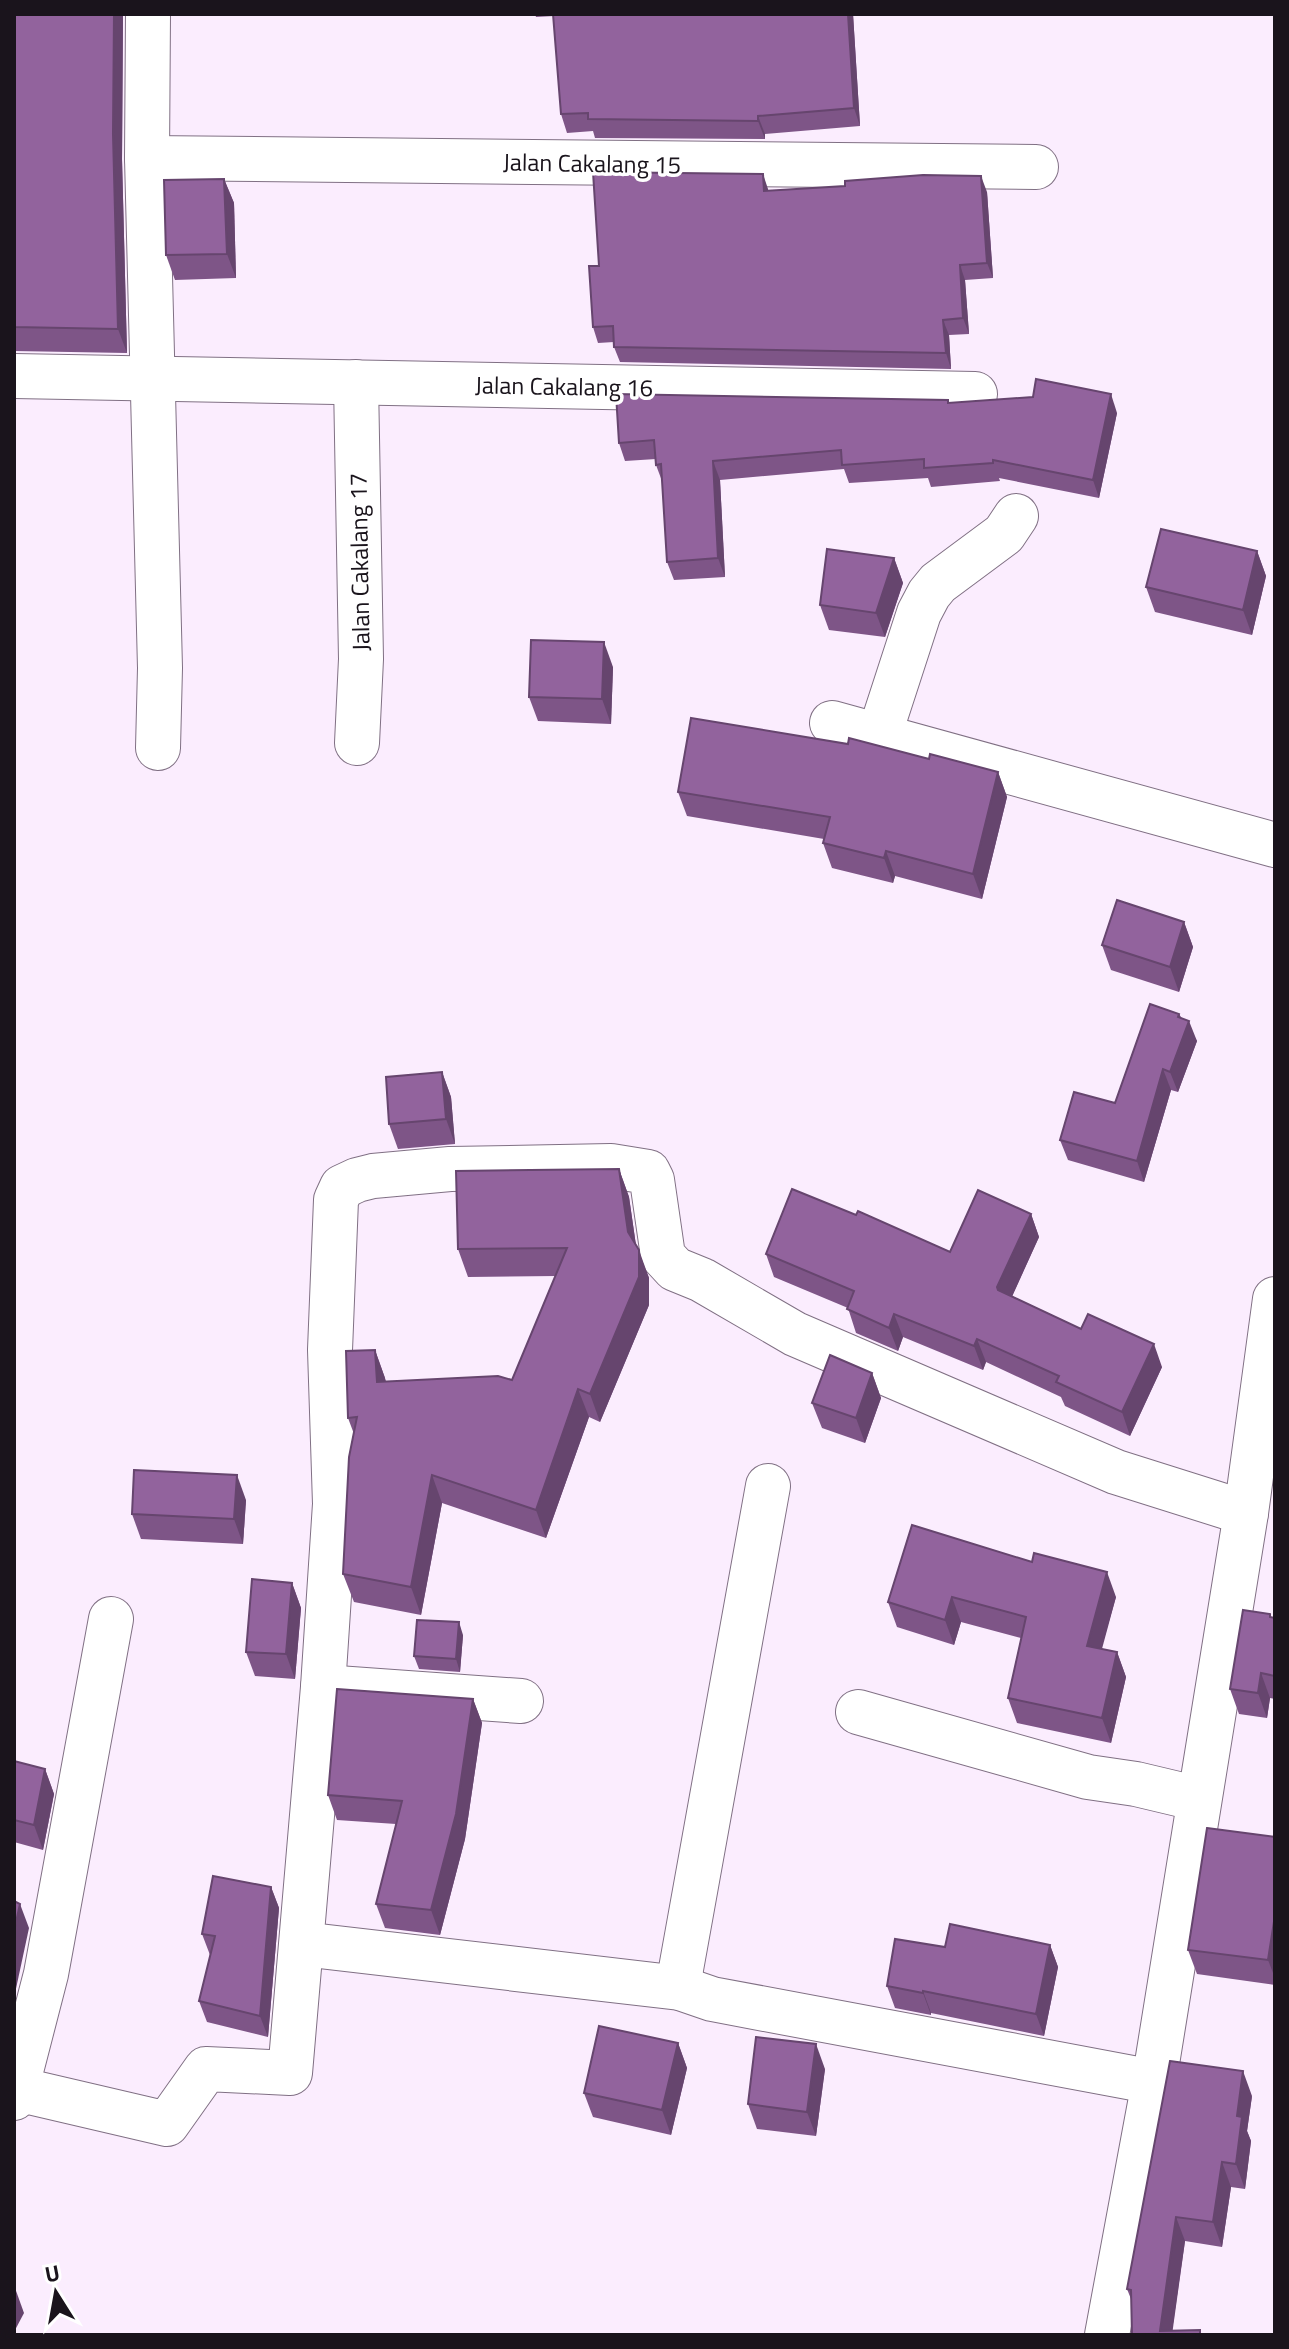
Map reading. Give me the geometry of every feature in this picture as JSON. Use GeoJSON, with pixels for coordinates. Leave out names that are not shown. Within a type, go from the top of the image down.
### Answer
{"type":"FeatureCollection","features":[{"type":"Feature","properties":{"kind":"street"},"geometry":{"type":"LineString","coordinates":[[148,14],[147,158],[160,668],[158,748]]}},
{"type":"Feature","properties":{"kind":"street","name":"Jalan Cakalang 15"},"geometry":{"type":"LineString","coordinates":[[147,158],[1036,167]]}},
{"type":"Feature","properties":{"kind":"street","name":"Jalan Cakalang 16"},"geometry":{"type":"LineString","coordinates":[[14,376],[975,394]]}},
{"type":"Feature","properties":{"kind":"street","name":"Jalan Cakalang 17"},"geometry":{"type":"LineString","coordinates":[[356,382],[361,659],[357,743]]}},
{"type":"Feature","properties":{"kind":"street"},"geometry":{"type":"LineString","coordinates":[[879,736],[919,613],[929,594],[938,583],[1004,534],[1016,516]]}},
{"type":"Feature","properties":{"kind":"street"},"geometry":{"type":"LineString","coordinates":[[832,723],[1264,842]]}},
{"type":"Feature","properties":{"kind":"street"},"geometry":{"type":"LineString","coordinates":[[111,1619],[46,1974],[15,2094],[167,2124],[206,2069],[290,2073],[323,1687],[335,1504],[330,1350],[336,1200],[342,1187],[373,1176],[450,1169],[611,1166],[648,1172],[652,1180],[663,1256],[675,1269],[702,1280],[795,1334],[1116,1472],[1246,1513]]}},
{"type":"Feature","properties":{"kind":"street"},"geometry":{"type":"LineString","coordinates":[[1107,2335],[1154,2082],[1246,1513],[1275,1299]]}},
{"type":"Feature","properties":{"kind":"street"},"geometry":{"type":"LineString","coordinates":[[680,1988],[768,1486]]}},
{"type":"Feature","properties":{"kind":"street"},"geometry":{"type":"LineString","coordinates":[[323,1687],[521,1701]]}},
{"type":"Feature","properties":{"kind":"street"},"geometry":{"type":"LineString","coordinates":[[858,1712],[1088,1777],[1136,1784],[1199,1799]]}},
{"type":"Feature","properties":{"kind":"street"},"geometry":{"type":"LineString","coordinates":[[302,1944],[680,1988],[712,1999],[1154,2082]]}},
{"type":"Feature","properties":{"kind":"building"},"geometry":{"type":"Polygon","coordinates":[[[14,14],[114,14],[113,134],[118,329],[14,327],[14,14]]]}},
{"type":"Feature","properties":{"kind":"building"},"geometry":{"type":"Polygon","coordinates":[[[553,14],[848,14],[854,108],[758,116],[758,121],[588,119],[588,113],[561,114],[553,14]]]}},
{"type":"Feature","properties":{"kind":"building"},"geometry":{"type":"Polygon","coordinates":[[[593,172],[763,174],[764,191],[845,186],[845,181],[923,175],[981,176],[987,263],[960,265],[963,318],[943,320],[946,353],[614,347],[613,326],[593,327],[589,266],[599,266],[593,172]]]}},
{"type":"Feature","properties":{"kind":"building"},"geometry":{"type":"Polygon","coordinates":[[[224,179],[227,254],[166,255],[164,180],[224,179]]]}},
{"type":"Feature","properties":{"kind":"building"},"geometry":{"type":"Polygon","coordinates":[[[1036,379],[1111,394],[1093,480],[993,460],[993,463],[924,468],[924,459],[842,465],[841,450],[713,461],[718,558],[667,562],[661,464],[656,465],[654,440],[619,443],[616,394],[948,400],[948,403],[1033,397],[1036,379]]]}},
{"type":"Feature","properties":{"kind":"building"},"geometry":{"type":"Polygon","coordinates":[[[1161,529],[1257,551],[1243,610],[1146,587],[1161,529]]]}},
{"type":"Feature","properties":{"kind":"building"},"geometry":{"type":"Polygon","coordinates":[[[827,549],[894,558],[876,613],[820,605],[827,549]]]}},
{"type":"Feature","properties":{"kind":"building"},"geometry":{"type":"Polygon","coordinates":[[[531,640],[604,642],[602,699],[529,697],[531,640]]]}},
{"type":"Feature","properties":{"kind":"building"},"geometry":{"type":"Polygon","coordinates":[[[691,718],[848,744],[849,738],[929,759],[930,754],[998,772],[973,874],[886,851],[884,858],[823,843],[830,817],[678,792],[691,718]]]}},
{"type":"Feature","properties":{"kind":"building"},"geometry":{"type":"Polygon","coordinates":[[[1117,900],[1184,922],[1170,967],[1102,945],[1117,900]]]}},
{"type":"Feature","properties":{"kind":"building"},"geometry":{"type":"Polygon","coordinates":[[[1150,1004],[1179,1014],[1178,1017],[1189,1021],[1170,1072],[1163,1069],[1137,1161],[1060,1140],[1074,1092],[1115,1103],[1150,1004]]]}},
{"type":"Feature","properties":{"kind":"building"},"geometry":{"type":"Polygon","coordinates":[[[442,1072],[446,1119],[389,1124],[386,1077],[442,1072]]]}},
{"type":"Feature","properties":{"kind":"building"},"geometry":{"type":"Polygon","coordinates":[[[619,1169],[628,1232],[639,1250],[639,1277],[590,1394],[578,1389],[536,1510],[432,1475],[411,1587],[343,1574],[349,1457],[357,1417],[348,1418],[346,1351],[375,1350],[377,1382],[498,1376],[512,1380],[567,1248],[458,1249],[456,1171],[619,1169]]]}},
{"type":"Feature","properties":{"kind":"building"},"geometry":{"type":"Polygon","coordinates":[[[792,1189],[856,1215],[858,1211],[950,1252],[978,1190],[1031,1214],[998,1290],[1081,1329],[1088,1314],[1154,1344],[1122,1412],[1056,1382],[1059,1376],[977,1339],[974,1346],[894,1314],[889,1328],[847,1309],[854,1291],[766,1254],[792,1189]]]}},
{"type":"Feature","properties":{"kind":"building"},"geometry":{"type":"Polygon","coordinates":[[[830,1355],[872,1373],[856,1418],[812,1403],[830,1355]]]}},
{"type":"Feature","properties":{"kind":"building"},"geometry":{"type":"Polygon","coordinates":[[[134,1470],[237,1475],[234,1519],[132,1514],[134,1470]]]}},
{"type":"Feature","properties":{"kind":"building"},"geometry":{"type":"Polygon","coordinates":[[[912,1525],[1032,1562],[1034,1553],[1107,1572],[1087,1646],[1117,1652],[1102,1718],[1008,1698],[1026,1617],[952,1597],[945,1620],[888,1602],[912,1525]]]}},
{"type":"Feature","properties":{"kind":"building"},"geometry":{"type":"Polygon","coordinates":[[[252,1579],[292,1583],[286,1654],[246,1652],[252,1579]]]}},
{"type":"Feature","properties":{"kind":"building"},"geometry":{"type":"Polygon","coordinates":[[[1243,1610],[1270,1614],[1275,1618],[1275,1676],[1261,1673],[1258,1693],[1230,1689],[1243,1610]]]}},
{"type":"Feature","properties":{"kind":"building"},"geometry":{"type":"Polygon","coordinates":[[[417,1620],[459,1622],[456,1659],[414,1656],[417,1620]]]}},
{"type":"Feature","properties":{"kind":"building"},"geometry":{"type":"Polygon","coordinates":[[[337,1689],[473,1699],[456,1814],[431,1910],[376,1904],[402,1801],[328,1795],[337,1689]]]}},
{"type":"Feature","properties":{"kind":"building"},"geometry":{"type":"Polygon","coordinates":[[[14,1761],[45,1769],[34,1825],[14,1820],[14,1761]]]}},
{"type":"Feature","properties":{"kind":"building"},"geometry":{"type":"Polygon","coordinates":[[[1207,1828],[1275,1837],[1275,1915],[1268,1960],[1188,1950],[1207,1828]]]}},
{"type":"Feature","properties":{"kind":"building"},"geometry":{"type":"Polygon","coordinates":[[[213,1876],[271,1887],[260,2016],[199,2001],[215,1936],[202,1934],[213,1876]]]}},
{"type":"Feature","properties":{"kind":"building"},"geometry":{"type":"Polygon","coordinates":[[[14,1901],[20,1904],[14,1931],[14,1901]]]}},
{"type":"Feature","properties":{"kind":"building"},"geometry":{"type":"Polygon","coordinates":[[[950,1924],[1050,1945],[1036,2014],[887,1986],[895,1939],[945,1947],[950,1924]]]}},
{"type":"Feature","properties":{"kind":"building"},"geometry":{"type":"Polygon","coordinates":[[[599,2026],[678,2043],[662,2110],[584,2093],[599,2026]]]}},
{"type":"Feature","properties":{"kind":"building"},"geometry":{"type":"Polygon","coordinates":[[[756,2037],[816,2044],[807,2112],[748,2104],[756,2037]]]}},
{"type":"Feature","properties":{"kind":"building"},"geometry":{"type":"Polygon","coordinates":[[[1170,2061],[1243,2071],[1237,2116],[1242,2117],[1236,2164],[1222,2162],[1213,2222],[1176,2217],[1160,2331],[1200,2330],[1200,2335],[1132,2335],[1131,2290],[1127,2289],[1170,2061]]]}}]}
